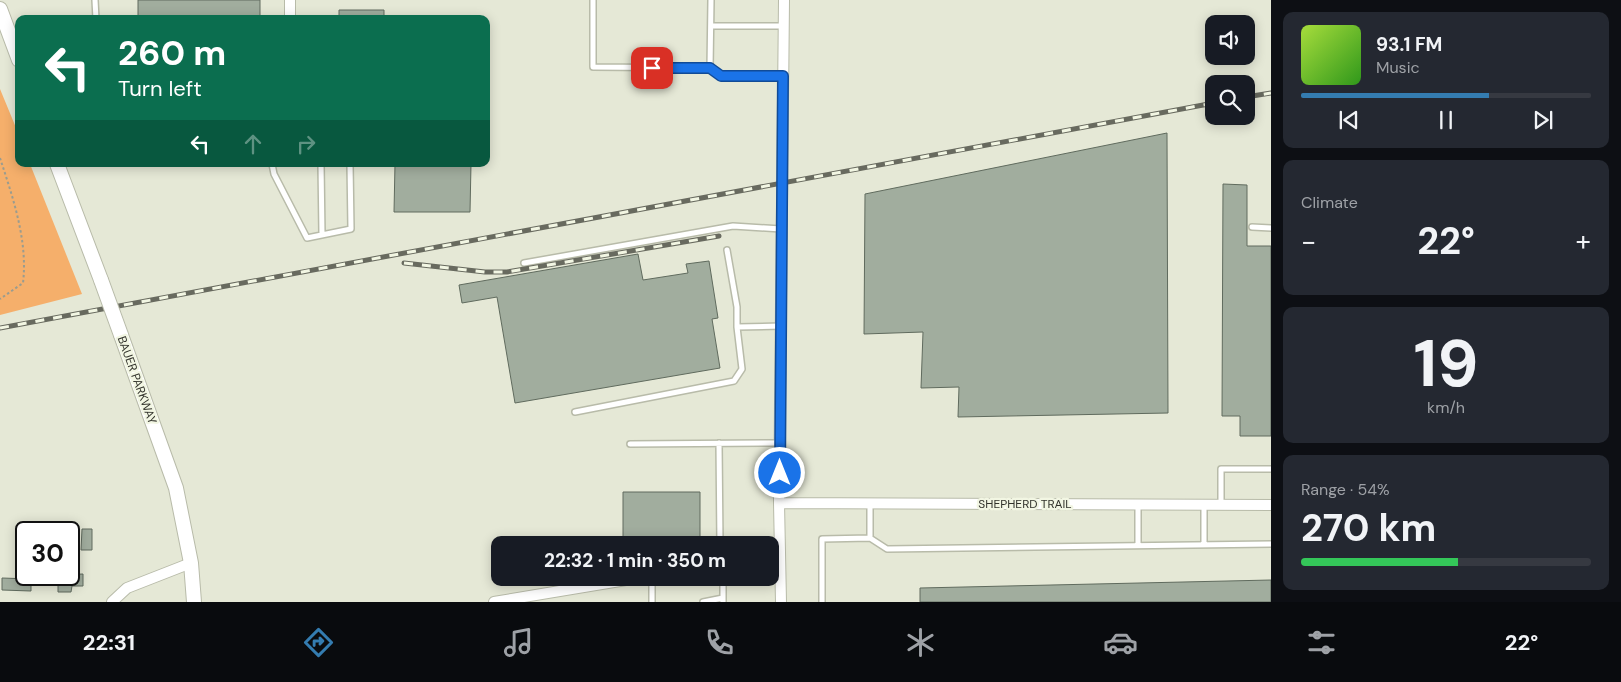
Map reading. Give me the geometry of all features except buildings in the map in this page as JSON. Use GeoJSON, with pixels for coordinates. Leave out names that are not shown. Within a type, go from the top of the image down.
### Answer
{"type":"FeatureCollection","features":[{"type":"Feature","properties":{"kind":"main road"},"geometry":{"type":"LineString","coordinates":[[0,9],[15,49]]}},
{"type":"Feature","properties":{"kind":"main road","name":"BAUER PARKWAY"},"geometry":{"type":"LineString","coordinates":[[59,167],[176,488],[191,563],[194,602]]}},
{"type":"Feature","properties":{"kind":"street"},"geometry":{"type":"LineString","coordinates":[[290,0],[290,15]]}},
{"type":"Feature","properties":{"kind":"street"},"geometry":{"type":"LineString","coordinates":[[776,536],[780,443],[784,0]]}},
{"type":"Feature","properties":{"kind":"street","name":"SHEPHERD TRAIL"},"geometry":{"type":"LineString","coordinates":[[779,503],[1271,506]]}},
{"type":"Feature","properties":{"kind":"street"},"geometry":{"type":"LineString","coordinates":[[112,602],[128,588],[191,563]]}},
{"type":"Feature","properties":{"kind":"street"},"geometry":{"type":"LineString","coordinates":[[494,602],[593,586]]}},
{"type":"Feature","properties":{"kind":"street"},"geometry":{"type":"LineString","coordinates":[[779,586],[781,602]]}},
{"type":"Feature","properties":{"kind":"lane"},"geometry":{"type":"LineString","coordinates":[[95,0],[96,15]]}},
{"type":"Feature","properties":{"kind":"lane"},"geometry":{"type":"LineString","coordinates":[[594,0],[593,67],[710,68],[721,76],[783,76]]}},
{"type":"Feature","properties":{"kind":"lane"},"geometry":{"type":"LineString","coordinates":[[710,68],[711,0]]}},
{"type":"Feature","properties":{"kind":"lane"},"geometry":{"type":"LineString","coordinates":[[711,26],[784,26]]}},
{"type":"Feature","properties":{"kind":"lane"},"geometry":{"type":"LineString","coordinates":[[273,167],[274,174],[306,238],[351,229],[350,167]]}},
{"type":"Feature","properties":{"kind":"lane"},"geometry":{"type":"LineString","coordinates":[[321,167],[322,235]]}},
{"type":"Feature","properties":{"kind":"lane"},"geometry":{"type":"LineString","coordinates":[[524,263],[733,226],[781,229]]}},
{"type":"Feature","properties":{"kind":"lane"},"geometry":{"type":"LineString","coordinates":[[1252,227],[1271,228]]}},
{"type":"Feature","properties":{"kind":"lane"},"geometry":{"type":"LineString","coordinates":[[575,412],[734,381],[742,369],[737,327],[737,307],[727,250]]}},
{"type":"Feature","properties":{"kind":"lane"},"geometry":{"type":"LineString","coordinates":[[737,327],[780,326]]}},
{"type":"Feature","properties":{"kind":"lane"},"geometry":{"type":"LineString","coordinates":[[719,443],[720,536]]}},
{"type":"Feature","properties":{"kind":"lane"},"geometry":{"type":"LineString","coordinates":[[630,444],[780,443]]}},
{"type":"Feature","properties":{"kind":"lane"},"geometry":{"type":"LineString","coordinates":[[1221,505],[1221,469],[1271,469]]}},
{"type":"Feature","properties":{"kind":"lane"},"geometry":{"type":"LineString","coordinates":[[870,504],[870,538]]}},
{"type":"Feature","properties":{"kind":"lane"},"geometry":{"type":"LineString","coordinates":[[1138,505],[1138,545]]}},
{"type":"Feature","properties":{"kind":"lane"},"geometry":{"type":"LineString","coordinates":[[1204,505],[1204,544]]}},
{"type":"Feature","properties":{"kind":"lane"},"geometry":{"type":"LineString","coordinates":[[822,602],[822,539],[870,538],[887,549],[1271,544]]}},
{"type":"Feature","properties":{"kind":"lane"},"geometry":{"type":"LineString","coordinates":[[652,586],[652,602]]}},
{"type":"Feature","properties":{"kind":"lane"},"geometry":{"type":"LineString","coordinates":[[703,602],[723,600],[723,586]]}},
{"type":"Feature","properties":{"kind":"path"},"geometry":{"type":"LineString","coordinates":[[0,158],[14,200],[25,266],[23,283],[0,299]]}},
{"type":"Feature","properties":{"kind":"shaded area"},"geometry":{"type":"Polygon","coordinates":[[[0,89],[15,125],[15,167],[31,167],[82,294],[0,315],[0,89]]]}},
{"type":"Feature","properties":{"kind":"railway"},"geometry":{"type":"LineString","coordinates":[[1255,96],[1271,93]]}},
{"type":"Feature","properties":{"kind":"railway"},"geometry":{"type":"LineString","coordinates":[[0,328],[1205,105]]}},
{"type":"Feature","properties":{"kind":"railway"},"geometry":{"type":"LineString","coordinates":[[404,263],[485,272],[507,272],[719,236]]}},
{"type":"Feature","properties":{"kind":"route"},"geometry":{"type":"LineString","coordinates":[[652,68],[710,68],[721,76],[783,76],[780,473]]}}]}
